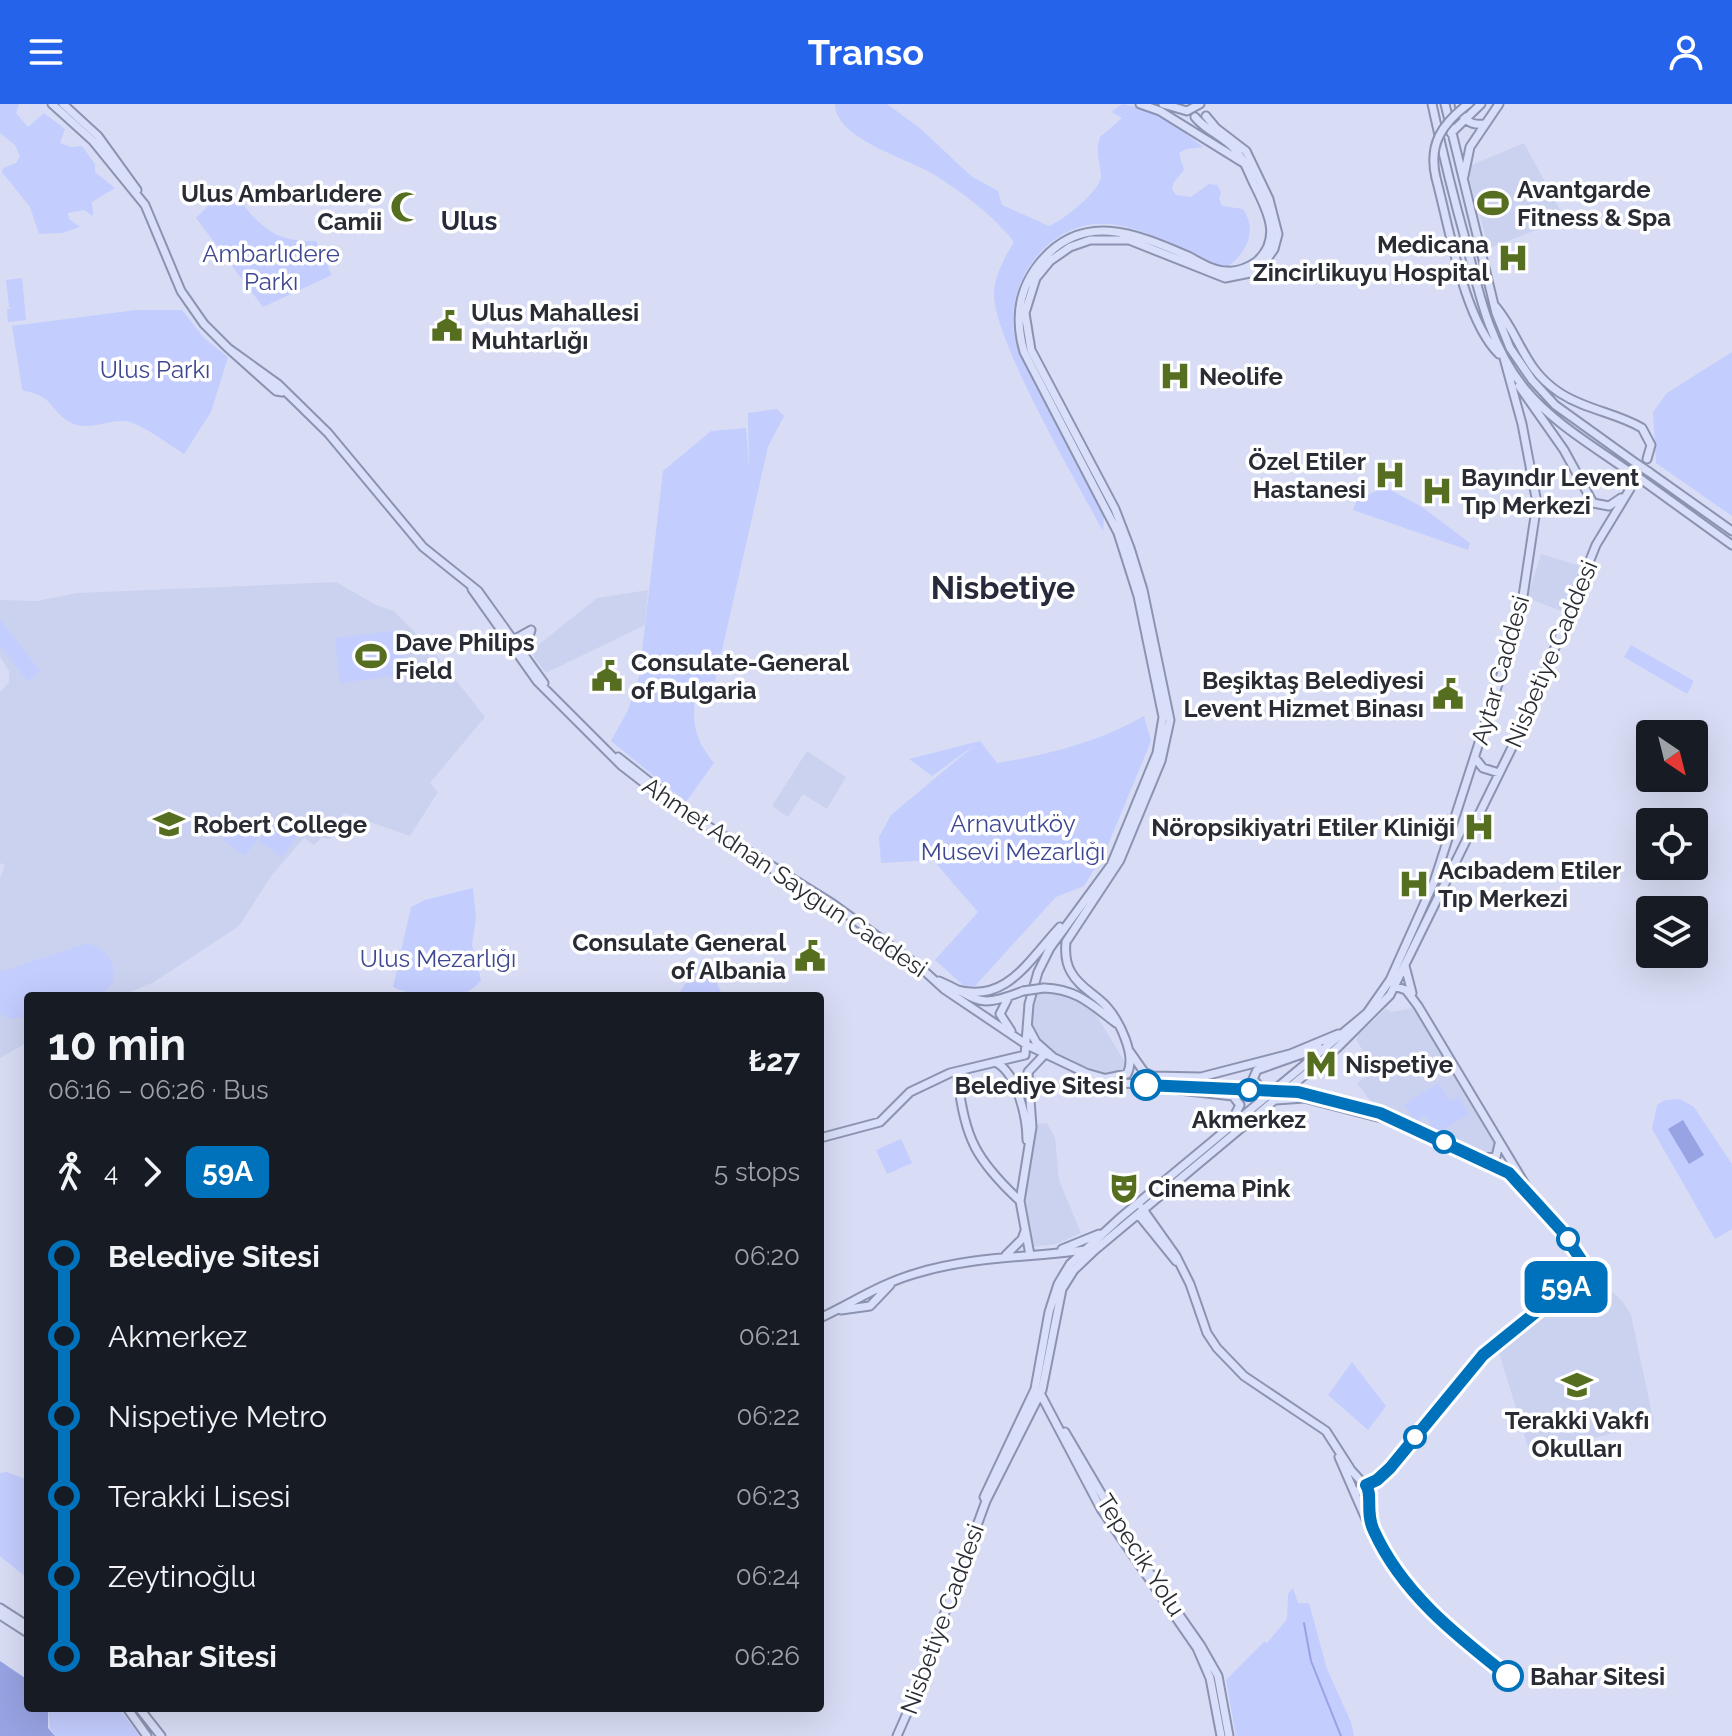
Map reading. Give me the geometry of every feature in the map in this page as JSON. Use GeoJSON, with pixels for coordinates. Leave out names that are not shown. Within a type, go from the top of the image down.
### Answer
{"type":"FeatureCollection","features":[{"type":"Feature","properties":{"kind":"main road"},"geometry":{"type":"LineString","coordinates":[[52,104],[92,134]]}},
{"type":"Feature","properties":{"kind":"main road"},"geometry":{"type":"LineString","coordinates":[[63,104],[125,172],[156,225],[181,291],[204,324],[276,391],[282,392],[328,433],[423,547],[486,599],[549,692]]}},
{"type":"Feature","properties":{"kind":"main road"},"geometry":{"type":"LineString","coordinates":[[1140,104],[1160,111],[1244,163]]}},
{"type":"Feature","properties":{"kind":"main road"},"geometry":{"type":"LineString","coordinates":[[1163,104],[1193,110],[1200,104]]}},
{"type":"Feature","properties":{"kind":"main road"},"geometry":{"type":"LineString","coordinates":[[1432,104],[1446,172],[1481,298],[1504,358],[1518,380],[1556,419],[1732,545]]}},
{"type":"Feature","properties":{"kind":"main road"},"geometry":{"type":"LineString","coordinates":[[1445,104],[1463,187],[1495,306],[1510,348],[1539,389],[1564,412],[1732,531]]}},
{"type":"Feature","properties":{"kind":"main road"},"geometry":{"type":"LineString","coordinates":[[1459,104],[1465,119],[1474,124],[1484,124]]}},
{"type":"Feature","properties":{"kind":"main road"},"geometry":{"type":"LineString","coordinates":[[1468,104],[1445,124],[1435,142],[1432,160],[1473,311],[1486,340],[1504,358]]}},
{"type":"Feature","properties":{"kind":"main road"},"geometry":{"type":"LineString","coordinates":[[1451,133],[1481,104]]}},
{"type":"Feature","properties":{"kind":"main road"},"geometry":{"type":"LineString","coordinates":[[1463,187],[1466,157],[1499,104]]}},
{"type":"Feature","properties":{"kind":"main road"},"geometry":{"type":"LineString","coordinates":[[1206,116],[1246,151],[1272,207],[1278,234],[1274,249],[1265,262],[1250,273],[1225,278],[1129,240],[1090,240],[1060,253],[1042,270],[1031,290],[1025,313],[1031,350],[1109,497],[1130,548],[1143,590],[1169,711],[1166,748],[1120,860],[1066,942],[1066,958],[1070,971],[1109,1009],[1128,1050],[1144,1072],[1152,1076],[1201,1077],[1221,1074],[1310,1047],[1351,1027]]}},
{"type":"Feature","properties":{"kind":"main road"},"geometry":{"type":"LineString","coordinates":[[824,1137],[880,1122],[910,1092],[950,1073],[1025,1055],[1031,991],[1043,961],[1101,880],[1120,846],[1157,753],[1163,717],[1128,562],[1102,497],[1024,352],[1019,331],[1021,297],[1033,272],[1056,248],[1078,236],[1101,231],[1135,234],[1223,271],[1248,267],[1266,249],[1271,225],[1244,163],[1236,150],[1195,117]]}},
{"type":"Feature","properties":{"kind":"main road"},"geometry":{"type":"LineString","coordinates":[[1495,306],[1527,360],[1556,390],[1581,404],[1642,428],[1651,445],[1647,459]]}},
{"type":"Feature","properties":{"kind":"main road","name":"Aytar Caddesi"},"geometry":{"type":"LineString","coordinates":[[1394,972],[1434,882],[1515,634],[1537,511],[1524,434],[1504,358]]}},
{"type":"Feature","properties":{"kind":"main road","name":"Nisbetiye Caddesi"},"geometry":{"type":"LineString","coordinates":[[1093,1244],[1356,1032],[1385,1001],[1499,773],[1550,667],[1596,545],[1630,489],[1614,505],[1603,507],[1593,503],[1564,450],[1523,395],[1518,380]]}},
{"type":"Feature","properties":{"kind":"main road"},"geometry":{"type":"LineString","coordinates":[[472,589],[549,692]]}},
{"type":"Feature","properties":{"kind":"main road"},"geometry":{"type":"LineString","coordinates":[[515,639],[531,630],[524,652]]}},
{"type":"Feature","properties":{"kind":"main road"},"geometry":{"type":"LineString","coordinates":[[514,649],[515,639]]}},
{"type":"Feature","properties":{"kind":"main road"},"geometry":{"type":"LineString","coordinates":[[514,649],[524,652]]}},
{"type":"Feature","properties":{"kind":"main road","name":"Ahmet Adnan Saygun Caddesi"},"geometry":{"type":"LineString","coordinates":[[549,692],[611,754],[626,762],[679,805],[751,854],[765,859],[934,978],[944,989],[1044,1055],[1103,1079],[1141,1086],[1306,1093],[1359,1105],[1396,1120]]}},
{"type":"Feature","properties":{"kind":"main road"},"geometry":{"type":"LineString","coordinates":[[1475,756],[1483,768],[1499,773]]}},
{"type":"Feature","properties":{"kind":"main road"},"geometry":{"type":"LineString","coordinates":[[1457,811],[1467,815],[1472,827]]}},
{"type":"Feature","properties":{"kind":"main road"},"geometry":{"type":"LineString","coordinates":[[954,989],[982,994],[1004,986],[1079,909]]}},
{"type":"Feature","properties":{"kind":"main road"},"geometry":{"type":"LineString","coordinates":[[1405,963],[1407,980],[1418,1006]]}},
{"type":"Feature","properties":{"kind":"main road","name":"Nisbetiye Caddesi"},"geometry":{"type":"LineString","coordinates":[[986,1501],[984,1497],[991,1478],[1042,1374],[1062,1289],[1093,1244],[1107,1230],[1138,1210],[1367,1013],[1392,985],[1394,972]]}},
{"type":"Feature","properties":{"kind":"main road"},"geometry":{"type":"LineString","coordinates":[[934,978],[982,1002],[996,1002],[1023,991],[1044,988],[1068,991],[1088,999],[1117,1025]]}},
{"type":"Feature","properties":{"kind":"main road"},"geometry":{"type":"LineString","coordinates":[[1392,985],[1406,990],[1418,1006],[1498,1140],[1512,1171],[1577,1251]]}},
{"type":"Feature","properties":{"kind":"main road"},"geometry":{"type":"LineString","coordinates":[[1011,996],[1002,1006],[1000,1014],[1016,1037]]}},
{"type":"Feature","properties":{"kind":"main road"},"geometry":{"type":"LineString","coordinates":[[1027,1021],[1032,1037],[1055,1059]]}},
{"type":"Feature","properties":{"kind":"main road"},"geometry":{"type":"LineString","coordinates":[[1265,1090],[1256,1086],[1253,1079],[1257,1070],[1312,1052],[1351,1027]]}},
{"type":"Feature","properties":{"kind":"main road"},"geometry":{"type":"LineString","coordinates":[[1103,1079],[1127,1074],[1131,1065],[1128,1050]]}},
{"type":"Feature","properties":{"kind":"main road"},"geometry":{"type":"LineString","coordinates":[[1030,1255],[1020,1201],[1032,1127],[1028,1072],[1044,1055]]}},
{"type":"Feature","properties":{"kind":"main road"},"geometry":{"type":"LineString","coordinates":[[997,1063],[1007,1071],[1013,1084],[1027,1134],[1026,1162]]}},
{"type":"Feature","properties":{"kind":"main road"},"geometry":{"type":"LineString","coordinates":[[964,1069],[958,1079],[960,1104],[979,1157],[994,1177],[1020,1201]]}},
{"type":"Feature","properties":{"kind":"main road"},"geometry":{"type":"LineString","coordinates":[[950,1073],[958,1079]]}},
{"type":"Feature","properties":{"kind":"main road"},"geometry":{"type":"LineString","coordinates":[[1141,1086],[1233,1096],[1239,1109],[1225,1132]]}},
{"type":"Feature","properties":{"kind":"main road"},"geometry":{"type":"LineString","coordinates":[[1270,1102],[1289,1097],[1304,1098],[1396,1120],[1512,1171]]}},
{"type":"Feature","properties":{"kind":"main road"},"geometry":{"type":"LineString","coordinates":[[1466,1152],[1493,1159],[1500,1151],[1498,1140]]}},
{"type":"Feature","properties":{"kind":"main road"},"geometry":{"type":"LineString","coordinates":[[1138,1210],[1168,1243],[1190,1284],[1207,1333],[1217,1348],[1251,1382],[1317,1426],[1336,1444],[1351,1470],[1370,1491],[1367,1512],[1373,1530],[1336,1451],[1317,1426]]}},
{"type":"Feature","properties":{"kind":"main road"},"geometry":{"type":"LineString","coordinates":[[1006,1256],[1022,1239],[1025,1229]]}},
{"type":"Feature","properties":{"kind":"main road"},"geometry":{"type":"LineString","coordinates":[[824,1316],[898,1280],[950,1265],[1085,1249],[1093,1244]]}},
{"type":"Feature","properties":{"kind":"main road"},"geometry":{"type":"LineString","coordinates":[[1062,1252],[1093,1244]]}},
{"type":"Feature","properties":{"kind":"main road","name":"Nisbetiye Caddesi"},"geometry":{"type":"LineString","coordinates":[[897,1736],[986,1501],[1040,1399],[1049,1312],[1058,1284],[1070,1264],[1085,1249]]}},
{"type":"Feature","properties":{"kind":"main road"},"geometry":{"type":"LineString","coordinates":[[1062,1252],[1071,1255],[1070,1264]]}},
{"type":"Feature","properties":{"kind":"main road"},"geometry":{"type":"LineString","coordinates":[[834,1312],[870,1306],[898,1280]]}},
{"type":"Feature","properties":{"kind":"main road"},"geometry":{"type":"LineString","coordinates":[[865,1294],[877,1299]]}},
{"type":"Feature","properties":{"kind":"main road"},"geometry":{"type":"LineString","coordinates":[[861,1306],[865,1294]]}},
{"type":"Feature","properties":{"kind":"main road","name":"Tepecik Yolu"},"geometry":{"type":"LineString","coordinates":[[1042,1374],[1051,1407],[1087,1477]]}},
{"type":"Feature","properties":{"kind":"main road","name":"Tepecik Yolu"},"geometry":{"type":"LineString","coordinates":[[1040,1399],[1104,1507],[1216,1680],[1229,1736]]}},
{"type":"Feature","properties":{"kind":"main road"},"geometry":{"type":"LineString","coordinates":[[1356,1495],[1365,1484]]}},
{"type":"Feature","properties":{"kind":"main road"},"geometry":{"type":"LineString","coordinates":[[1356,1495],[1361,1499],[1370,1498]]}},
{"type":"Feature","properties":{"kind":"main road"},"geometry":{"type":"LineString","coordinates":[[0,1608],[24,1623]]}},
{"type":"Feature","properties":{"kind":"main road"},"geometry":{"type":"LineString","coordinates":[[0,1615],[24,1630]]}},
{"type":"Feature","properties":{"kind":"main road"},"geometry":{"type":"LineString","coordinates":[[1216,1680],[1212,1688],[1221,1736]]}},
{"type":"Feature","properties":{"kind":"main road"},"geometry":{"type":"LineString","coordinates":[[130,1712],[148,1736],[159,1733],[142,1712]]}},
{"type":"Feature","properties":{"kind":"shaded area"},"geometry":{"type":"Polygon","coordinates":[[[1524,143],[1565,219],[1489,248],[1470,182],[1469,166],[1524,143]]]}},
{"type":"Feature","properties":{"kind":"shaded area"},"geometry":{"type":"Polygon","coordinates":[[[1541,554],[1581,566],[1564,612],[1527,598],[1541,554]]]}},
{"type":"Feature","properties":{"kind":"shaded area","name":"Robert College"},"geometry":{"type":"Polygon","coordinates":[[[336,582],[376,605],[394,611],[433,651],[485,717],[430,783],[438,792],[410,836],[344,813],[330,839],[321,838],[314,845],[304,838],[272,875],[239,926],[154,982],[130,992],[24,992],[24,1044],[0,1058],[0,878],[5,865],[0,863],[0,692],[9,682],[9,671],[0,657],[0,600],[37,601],[77,593],[336,582]]]}},
{"type":"Feature","properties":{"kind":"shaded area"},"geometry":{"type":"Polygon","coordinates":[[[648,590],[645,625],[546,673],[534,657],[533,649],[597,598],[648,590]]]}},
{"type":"Feature","properties":{"kind":"shaded area"},"geometry":{"type":"Polygon","coordinates":[[[807,751],[846,777],[827,809],[803,794],[788,817],[772,806],[807,751]]]}},
{"type":"Feature","properties":{"kind":"shaded area"},"geometry":{"type":"Polygon","coordinates":[[[1036,993],[1064,994],[1092,1008],[1126,1065],[1124,1073],[1107,1075],[1056,1054],[1035,1038],[1031,1025],[1036,993]]]}},
{"type":"Feature","properties":{"kind":"shaded area"},"geometry":{"type":"Polygon","coordinates":[[[1414,1008],[1496,1147],[1488,1155],[1377,1110],[1357,1083],[1376,1070],[1356,1040],[1359,1034],[1386,1009],[1391,1012],[1414,1008]]]}},
{"type":"Feature","properties":{"kind":"shaded area"},"geometry":{"type":"Polygon","coordinates":[[[1683,1120],[1704,1155],[1689,1164],[1668,1129],[1683,1120]]]}},
{"type":"Feature","properties":{"kind":"shaded area"},"geometry":{"type":"Polygon","coordinates":[[[1047,1123],[1055,1138],[1059,1180],[1081,1233],[1057,1244],[1032,1247],[1023,1206],[1036,1124],[1047,1123]]]}},
{"type":"Feature","properties":{"kind":"shaded area","name":"Terakki Vakfı Okulları"},"geometry":{"type":"Polygon","coordinates":[[[1587,1280],[1604,1284],[1623,1302],[1631,1315],[1654,1423],[1530,1454],[1497,1346],[1587,1280]]]}},
{"type":"Feature","properties":{"kind":"shaded area"},"geometry":{"type":"Polygon","coordinates":[[[0,1661],[24,1677],[24,1712],[48,1712],[48,1728],[55,1736],[0,1736],[0,1661]]]}},
{"type":"Feature","properties":{"kind":"green space"},"geometry":{"type":"Polygon","coordinates":[[[0,104],[19,104],[16,113],[28,127],[44,113],[65,129],[60,143],[71,147],[82,146],[95,164],[95,172],[115,188],[92,202],[93,216],[84,210],[68,213],[69,219],[80,227],[62,233],[39,234],[30,207],[2,172],[3,168],[16,163],[20,157],[15,145],[0,133],[0,104]]]}},
{"type":"Feature","properties":{"kind":"green space"},"geometry":{"type":"Polygon","coordinates":[[[835,104],[887,104],[921,129],[971,176],[998,191],[1002,205],[1049,226],[1080,205],[1099,182],[1100,137],[1122,118],[1112,112],[1122,104],[1157,111],[1203,147],[1179,153],[1184,170],[1174,182],[1172,189],[1176,195],[1191,197],[1209,184],[1217,185],[1222,206],[1243,209],[1250,225],[1248,241],[1240,255],[1227,267],[1219,267],[1143,232],[1117,225],[1096,224],[1059,236],[1044,248],[1021,281],[1013,320],[1018,350],[1104,516],[1103,531],[1038,411],[1006,342],[997,313],[996,279],[1014,242],[988,215],[948,184],[861,139],[839,117],[835,104]]]}},
{"type":"Feature","properties":{"kind":"green space","name":"Ambarlıdere Parkı"},"geometry":{"type":"Polygon","coordinates":[[[228,186],[264,227],[286,238],[316,241],[332,275],[263,307],[196,218],[228,186]]]}},
{"type":"Feature","properties":{"kind":"green space"},"geometry":{"type":"Polygon","coordinates":[[[22,278],[26,320],[8,322],[7,309],[13,308],[9,307],[6,280],[22,278]]]}},
{"type":"Feature","properties":{"kind":"green space","name":"Ulus Parkı"},"geometry":{"type":"Polygon","coordinates":[[[136,310],[182,310],[204,338],[228,357],[211,412],[184,454],[130,422],[87,426],[74,424],[60,415],[42,396],[22,388],[12,326],[136,310]]]}},
{"type":"Feature","properties":{"kind":"green space"},"geometry":{"type":"Polygon","coordinates":[[[1732,352],[1732,516],[1656,463],[1653,412],[1667,393],[1732,352]]]}},
{"type":"Feature","properties":{"kind":"green space"},"geometry":{"type":"Polygon","coordinates":[[[777,409],[784,416],[768,447],[715,681],[699,682],[696,694],[694,715],[697,734],[714,763],[686,802],[611,741],[628,710],[639,677],[663,471],[711,431],[746,428],[749,469],[748,413],[777,409]]]}},
{"type":"Feature","properties":{"kind":"green space"},"geometry":{"type":"Polygon","coordinates":[[[1385,487],[1422,507],[1470,543],[1468,550],[1353,510],[1357,500],[1385,487]]]}},
{"type":"Feature","properties":{"kind":"green space"},"geometry":{"type":"Polygon","coordinates":[[[0,619],[40,671],[27,681],[0,645],[0,619]]]}},
{"type":"Feature","properties":{"kind":"green space","name":"Dave Philips Field"},"geometry":{"type":"Polygon","coordinates":[[[401,630],[407,674],[340,683],[335,638],[401,630]]]}},
{"type":"Feature","properties":{"kind":"green space"},"geometry":{"type":"Polygon","coordinates":[[[1631,645],[1694,681],[1687,694],[1624,657],[1631,645]]]}},
{"type":"Feature","properties":{"kind":"green space","name":"Arnavutköy Musevi Mezarlığı"},"geometry":{"type":"Polygon","coordinates":[[[1144,716],[1151,741],[1106,850],[1084,886],[1056,897],[975,986],[964,986],[935,960],[978,912],[933,860],[881,863],[879,837],[891,815],[976,744],[932,776],[909,759],[980,741],[997,763],[1016,760],[1091,740],[1144,716]]]}},
{"type":"Feature","properties":{"kind":"green space"},"geometry":{"type":"Polygon","coordinates":[[[239,818],[261,834],[245,856],[223,840],[239,818]]]}},
{"type":"Feature","properties":{"kind":"green space"},"geometry":{"type":"Polygon","coordinates":[[[275,819],[298,835],[282,857],[259,841],[275,819]]]}},
{"type":"Feature","properties":{"kind":"green space","name":"Ulus Mezarlığı"},"geometry":{"type":"Polygon","coordinates":[[[473,888],[476,918],[472,945],[481,980],[466,992],[407,992],[393,987],[411,907],[425,900],[473,888]]]}},
{"type":"Feature","properties":{"kind":"green space"},"geometry":{"type":"Polygon","coordinates":[[[85,944],[103,951],[113,966],[114,975],[112,983],[103,992],[24,992],[24,1018],[13,1019],[0,1014],[0,972],[85,944]]]}},
{"type":"Feature","properties":{"kind":"green space"},"geometry":{"type":"Polygon","coordinates":[[[704,957],[721,992],[680,992],[704,957]]]}},
{"type":"Feature","properties":{"kind":"green space"},"geometry":{"type":"Polygon","coordinates":[[[1439,1083],[1450,1101],[1458,1096],[1469,1114],[1436,1134],[1426,1115],[1415,1122],[1404,1104],[1439,1083]]]}},
{"type":"Feature","properties":{"kind":"green space"},"geometry":{"type":"Polygon","coordinates":[[[1680,1099],[1694,1107],[1732,1164],[1732,1229],[1715,1239],[1652,1129],[1657,1105],[1665,1100],[1680,1099]]]}},
{"type":"Feature","properties":{"kind":"green space"},"geometry":{"type":"Polygon","coordinates":[[[901,1139],[912,1163],[887,1174],[876,1150],[901,1139]]]}},
{"type":"Feature","properties":{"kind":"green space"},"geometry":{"type":"Polygon","coordinates":[[[1352,1362],[1386,1406],[1368,1430],[1328,1395],[1352,1362]]]}},
{"type":"Feature","properties":{"kind":"green space"},"geometry":{"type":"Polygon","coordinates":[[[7,1472],[24,1478],[24,1576],[0,1556],[0,1473],[7,1472]]]}},
{"type":"Feature","properties":{"kind":"green space"},"geometry":{"type":"Polygon","coordinates":[[[1293,1588],[1298,1603],[1309,1603],[1327,1669],[1351,1722],[1354,1736],[1236,1736],[1226,1680],[1264,1642],[1267,1643],[1287,1619],[1288,1594],[1293,1588]]]}},
{"type":"Feature","properties":{"kind":"green space"},"geometry":{"type":"Polygon","coordinates":[[[48,1712],[121,1712],[140,1736],[55,1736],[50,1728],[48,1712]]]}},
{"type":"Feature","properties":{"kind":"waterway"},"geometry":{"type":"LineString","coordinates":[[1304,1623],[1311,1661],[1341,1736]]}},
{"type":"Feature","properties":{"kind":"tunnel"},"geometry":{"type":"LineString","coordinates":[[1630,489],[1645,463]]}},
{"type":"Feature","properties":{"kind":"bus line","name":"59A"},"geometry":{"type":"LineString","coordinates":[[1146,1085],[1298,1092],[1370,1109],[1509,1173],[1535,1199],[1577,1251],[1588,1270],[1492,1346],[1381,1478],[1366,1485],[1371,1494],[1367,1510],[1373,1530],[1398,1572],[1431,1613],[1508,1676]]}},
{"type":"Feature","properties":{"kind":"place","name":"Avantgarde Fitness & Spa"},"geometry":{"type":"Point","coordinates":[1493,203]}},
{"type":"Feature","properties":{"kind":"place","name":"Ulus Ambarlıdere Camii"},"geometry":{"type":"Point","coordinates":[406,207]}},
{"type":"Feature","properties":{"kind":"place","name":"Medicana Zincirlikuyu Hospital"},"geometry":{"type":"Point","coordinates":[1513,258]}},
{"type":"Feature","properties":{"kind":"place","name":"Ulus Mahallesi Muhtarlığı"},"geometry":{"type":"Point","coordinates":[447,326]}},
{"type":"Feature","properties":{"kind":"place","name":"Neolife"},"geometry":{"type":"Point","coordinates":[1175,376]}},
{"type":"Feature","properties":{"kind":"place","name":"Özel Etiler Hastanesi"},"geometry":{"type":"Point","coordinates":[1390,475]}},
{"type":"Feature","properties":{"kind":"place","name":"Bayındır Levent Tıp Merkezi"},"geometry":{"type":"Point","coordinates":[1437,491]}},
{"type":"Feature","properties":{"kind":"place","name":"Dave Philips Field"},"geometry":{"type":"Point","coordinates":[371,656]}},
{"type":"Feature","properties":{"kind":"place","name":"Consulate-General of Bulgaria"},"geometry":{"type":"Point","coordinates":[607,676]}},
{"type":"Feature","properties":{"kind":"place","name":"Beşiktaş Belediyesi Levent Hizmet Binası"},"geometry":{"type":"Point","coordinates":[1448,694]}},
{"type":"Feature","properties":{"kind":"place","name":"Robert College"},"geometry":{"type":"Point","coordinates":[169,824]}},
{"type":"Feature","properties":{"kind":"place","name":"Nöropsikiyatri Etiler Kliniği"},"geometry":{"type":"Point","coordinates":[1479,827]}},
{"type":"Feature","properties":{"kind":"place","name":"Acıbadem Etiler Tıp Merkezi"},"geometry":{"type":"Point","coordinates":[1414,884]}},
{"type":"Feature","properties":{"kind":"place","name":"Consulate General of Albania"},"geometry":{"type":"Point","coordinates":[810,956]}},
{"type":"Feature","properties":{"kind":"place","name":"Nispetiye"},"geometry":{"type":"Point","coordinates":[1321,1064]}},
{"type":"Feature","properties":{"kind":"place","name":"Belediye Sitesi"},"geometry":{"type":"Point","coordinates":[1146,1085]}},
{"type":"Feature","properties":{"kind":"place","name":"Akmerkez"},"geometry":{"type":"Point","coordinates":[1249,1090]}},
{"type":"Feature","properties":{"kind":"place","name":"Cinema Pink"},"geometry":{"type":"Point","coordinates":[1124,1188]}},
{"type":"Feature","properties":{"kind":"place","name":"Terakki Vakfı Okulları"},"geometry":{"type":"Point","coordinates":[1577,1385]}},
{"type":"Feature","properties":{"kind":"place","name":"Bahar Sitesi"},"geometry":{"type":"Point","coordinates":[1508,1676]}},
{"type":"Feature","properties":{"kind":"district","name":"Ulus"},"geometry":{"type":"Point","coordinates":[469,221]}},
{"type":"Feature","properties":{"kind":"district","name":"Nisbetiye"},"geometry":{"type":"Point","coordinates":[1003,587]}}]}
